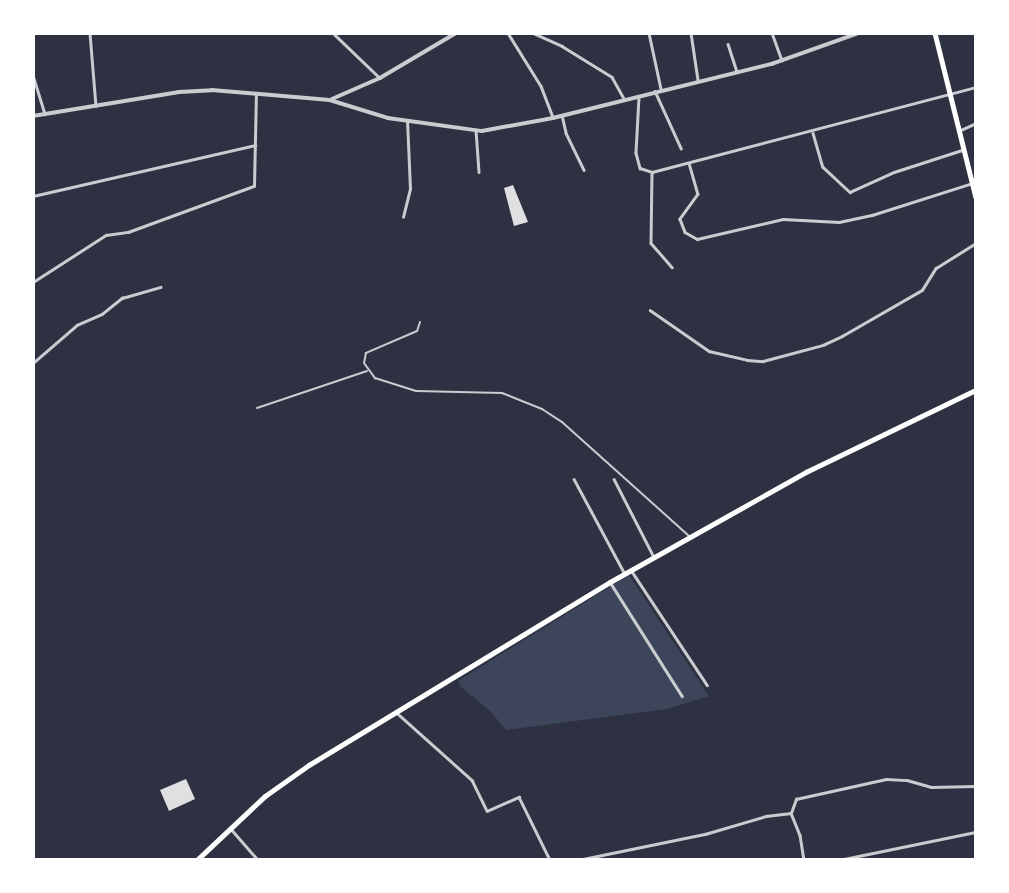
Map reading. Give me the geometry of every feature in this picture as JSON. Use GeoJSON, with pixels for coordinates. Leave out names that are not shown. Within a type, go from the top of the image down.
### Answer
{"type":"FeatureCollection","features":[{"type":"Feature","properties":{"kind":"main road"},"geometry":{"type":"LineString","coordinates":[[934,33],[975,196]]}},
{"type":"Feature","properties":{"kind":"main road"},"geometry":{"type":"LineString","coordinates":[[197,860],[265,796],[309,765],[610,582],[806,471],[976,390]]}},
{"type":"Feature","properties":{"kind":"street"},"geometry":{"type":"LineString","coordinates":[[90,33],[96,106]]}},
{"type":"Feature","properties":{"kind":"street"},"geometry":{"type":"LineString","coordinates":[[333,33],[380,78]]}},
{"type":"Feature","properties":{"kind":"street"},"geometry":{"type":"LineString","coordinates":[[330,100],[380,78],[456,33]]}},
{"type":"Feature","properties":{"kind":"street"},"geometry":{"type":"LineString","coordinates":[[508,33],[541,86],[554,118]]}},
{"type":"Feature","properties":{"kind":"street"},"geometry":{"type":"LineString","coordinates":[[533,33],[562,46],[612,77],[625,100]]}},
{"type":"Feature","properties":{"kind":"street"},"geometry":{"type":"LineString","coordinates":[[649,33],[662,89]]}},
{"type":"Feature","properties":{"kind":"street"},"geometry":{"type":"LineString","coordinates":[[691,33],[698,80]]}},
{"type":"Feature","properties":{"kind":"street"},"geometry":{"type":"LineString","coordinates":[[772,33],[782,60]]}},
{"type":"Feature","properties":{"kind":"street"},"geometry":{"type":"LineString","coordinates":[[33,116],[179,92],[212,90],[330,100],[407,121],[476,131],[554,118],[782,60],[843,36],[859,33]]}},
{"type":"Feature","properties":{"kind":"street"},"geometry":{"type":"LineString","coordinates":[[728,44],[737,71]]}},
{"type":"Feature","properties":{"kind":"street"},"geometry":{"type":"LineString","coordinates":[[33,75],[45,114]]}},
{"type":"Feature","properties":{"kind":"street"},"geometry":{"type":"LineString","coordinates":[[639,96],[636,153],[640,168],[652,172],[813,132],[976,87]]}},
{"type":"Feature","properties":{"kind":"street"},"geometry":{"type":"LineString","coordinates":[[655,91],[681,148]]}},
{"type":"Feature","properties":{"kind":"street"},"geometry":{"type":"LineString","coordinates":[[33,282],[106,235],[128,232],[254,186],[256,93]]}},
{"type":"Feature","properties":{"kind":"street"},"geometry":{"type":"LineString","coordinates":[[562,115],[566,133],[584,170]]}},
{"type":"Feature","properties":{"kind":"street"},"geometry":{"type":"LineString","coordinates":[[403,217],[410,189],[407,121]]}},
{"type":"Feature","properties":{"kind":"street"},"geometry":{"type":"LineString","coordinates":[[958,131],[976,123]]}},
{"type":"Feature","properties":{"kind":"street"},"geometry":{"type":"LineString","coordinates":[[476,131],[479,172]]}},
{"type":"Feature","properties":{"kind":"street"},"geometry":{"type":"LineString","coordinates":[[813,132],[823,167],[854,191],[894,172],[962,150]]}},
{"type":"Feature","properties":{"kind":"street"},"geometry":{"type":"LineString","coordinates":[[33,196],[256,145]]}},
{"type":"Feature","properties":{"kind":"street"},"geometry":{"type":"LineString","coordinates":[[689,163],[698,194],[681,214],[685,232],[697,239],[783,219],[839,222],[872,215],[970,184]]}},
{"type":"Feature","properties":{"kind":"street"},"geometry":{"type":"LineString","coordinates":[[652,172],[651,243],[673,267]]}},
{"type":"Feature","properties":{"kind":"street"},"geometry":{"type":"LineString","coordinates":[[650,310],[709,351],[763,361],[823,345],[842,336],[922,290],[936,268],[976,243]]}},
{"type":"Feature","properties":{"kind":"street"},"geometry":{"type":"LineString","coordinates":[[33,363],[77,325],[102,314],[122,298],[160,287]]}},
{"type":"Feature","properties":{"kind":"street"},"geometry":{"type":"LineString","coordinates":[[574,478],[625,574]]}},
{"type":"Feature","properties":{"kind":"street"},"geometry":{"type":"LineString","coordinates":[[614,479],[654,557]]}},
{"type":"Feature","properties":{"kind":"street"},"geometry":{"type":"LineString","coordinates":[[631,570],[706,685]]}},
{"type":"Feature","properties":{"kind":"street"},"geometry":{"type":"LineString","coordinates":[[610,582],[682,695]]}},
{"type":"Feature","properties":{"kind":"street"},"geometry":{"type":"LineString","coordinates":[[397,713],[472,780],[487,811],[519,797],[550,860]]}},
{"type":"Feature","properties":{"kind":"street"},"geometry":{"type":"LineString","coordinates":[[804,860],[800,835],[791,813],[796,799],[886,779],[907,780],[930,787],[976,786]]}},
{"type":"Feature","properties":{"kind":"street"},"geometry":{"type":"LineString","coordinates":[[578,860],[705,834],[766,816],[791,813]]}},
{"type":"Feature","properties":{"kind":"street"},"geometry":{"type":"LineString","coordinates":[[230,827],[258,860]]}},
{"type":"Feature","properties":{"kind":"street"},"geometry":{"type":"LineString","coordinates":[[839,860],[976,832]]}},
{"type":"Feature","properties":{"kind":"lane"},"geometry":{"type":"LineString","coordinates":[[420,322],[417,331],[366,353],[364,363],[368,371],[392,386],[452,393],[490,391],[542,409],[562,422],[690,537]]}},
{"type":"Feature","properties":{"kind":"lane"},"geometry":{"type":"LineString","coordinates":[[257,408],[368,371]]}},
{"type":"Feature","properties":{"kind":"shaded area"},"geometry":{"type":"Polygon","coordinates":[[[629,575],[709,696],[667,709],[506,730],[491,712],[460,686],[458,681],[629,575]]]}},
{"type":"Feature","properties":{"kind":"building"},"geometry":{"type":"Polygon","coordinates":[[[513,185],[528,222],[514,226],[504,188],[513,185]]]}},
{"type":"Feature","properties":{"kind":"building"},"geometry":{"type":"Polygon","coordinates":[[[186,779],[195,799],[169,811],[160,790],[186,779]]]}}]}
